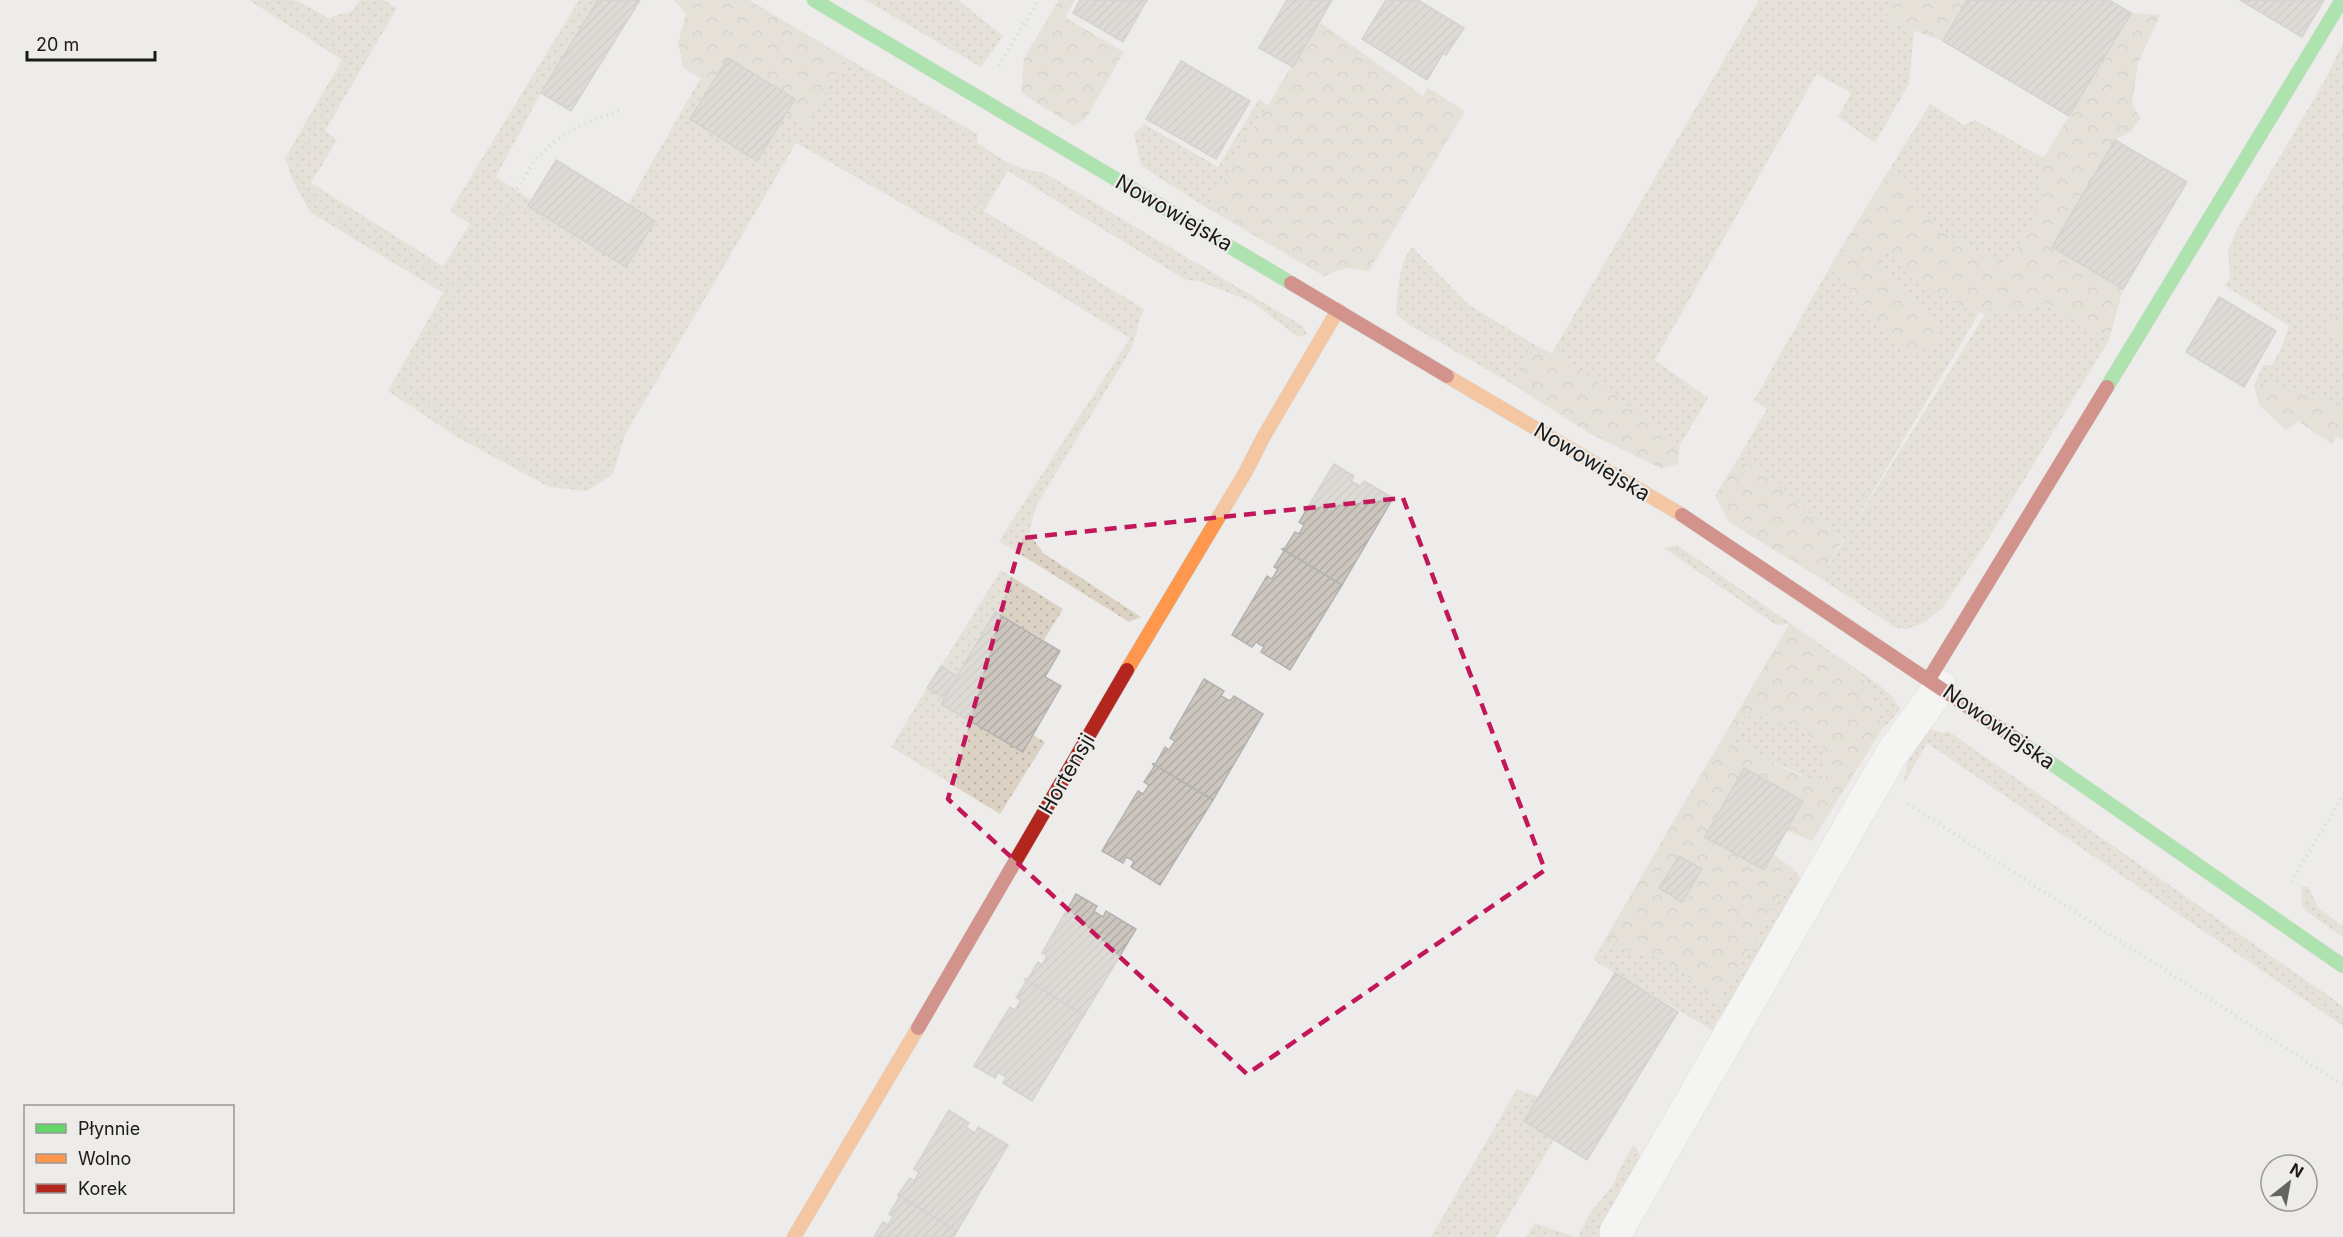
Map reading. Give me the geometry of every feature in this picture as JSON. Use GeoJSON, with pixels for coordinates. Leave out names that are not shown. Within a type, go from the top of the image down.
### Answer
{"type":"FeatureCollection","features":[{"type":"Feature","properties":{"kind":"street","name":"Nowowiejska"},"geometry":{"type":"LineString","coordinates":[[814,0],[1338,309],[1693,522],[1935,683],[2343,966]]}},
{"type":"Feature","properties":{"kind":"street"},"geometry":{"type":"LineString","coordinates":[[1616,1232],[1891,755],[2342,0]]}},
{"type":"Feature","properties":{"kind":"street","name":"Hortensji"},"geometry":{"type":"LineString","coordinates":[[794,1237],[1026,846],[1148,633],[1245,473],[1338,309]]}},
{"type":"Feature","properties":{"kind":"path"},"geometry":{"type":"LineString","coordinates":[[276,0],[356,46]]}},
{"type":"Feature","properties":{"kind":"path"},"geometry":{"type":"LineString","coordinates":[[383,0],[356,46],[302,155],[297,167],[297,179],[319,206],[458,290]]}},
{"type":"Feature","properties":{"kind":"path"},"geometry":{"type":"LineString","coordinates":[[980,98],[1038,0]]}},
{"type":"Feature","properties":{"kind":"path"},"geometry":{"type":"LineString","coordinates":[[620,438],[611,460],[601,474],[585,481],[568,481],[552,477],[419,398],[404,382],[534,161],[553,140],[572,128],[621,110]]}},
{"type":"Feature","properties":{"kind":"path"},"geometry":{"type":"LineString","coordinates":[[968,221],[1005,162]]}},
{"type":"Feature","properties":{"kind":"path"},"geometry":{"type":"LineString","coordinates":[[1875,783],[2343,1085]]}},
{"type":"Feature","properties":{"kind":"path"},"geometry":{"type":"LineString","coordinates":[[2269,915],[2343,796]]}},
{"type":"Feature","properties":{"kind":"highlighted area"},"geometry":{"type":"Polygon","coordinates":[[[1403,498],[1545,870],[1247,1074],[948,799],[1022,538],[1403,498]]]}},
{"type":"Feature","properties":{"kind":"green space"},"geometry":{"type":"Polygon","coordinates":[[[249,0],[296,0],[328,18],[352,11],[360,0],[384,0],[397,8],[325,131],[337,140],[311,183],[443,266],[470,224],[450,211],[579,0],[598,0],[541,93],[496,177],[531,200],[528,206],[626,267],[655,221],[628,204],[700,79],[711,86],[757,160],[786,113],[806,126],[845,57],[977,134],[977,142],[1000,158],[1025,169],[1043,172],[1303,326],[1307,334],[1298,337],[1252,302],[1199,281],[1186,280],[1008,171],[984,211],[1144,309],[1130,351],[1036,506],[1029,533],[1043,553],[1141,617],[1129,622],[999,541],[1130,338],[1015,268],[796,143],[625,435],[613,474],[587,491],[549,487],[457,437],[388,391],[443,293],[310,212],[293,181],[285,158],[342,60],[249,0]]]}},
{"type":"Feature","properties":{"kind":"green space"},"geometry":{"type":"Polygon","coordinates":[[[674,0],[749,0],[845,57],[806,126],[786,113],[795,100],[728,58],[711,86],[683,67],[678,43],[686,14],[674,0]]]}},
{"type":"Feature","properties":{"kind":"green space"},"geometry":{"type":"Polygon","coordinates":[[[865,0],[958,0],[1003,36],[981,67],[865,0]]]}},
{"type":"Feature","properties":{"kind":"green space"},"geometry":{"type":"Polygon","coordinates":[[[1059,0],[1075,0],[1065,17],[1124,52],[1086,118],[1074,126],[1021,93],[1024,58],[1059,0]]]}},
{"type":"Feature","properties":{"kind":"green space"},"geometry":{"type":"Polygon","coordinates":[[[1759,0],[1889,0],[1887,21],[1914,31],[1909,84],[1875,143],[1838,117],[1851,93],[1817,74],[1655,360],[1708,398],[1680,445],[1552,353],[1759,0]]]}},
{"type":"Feature","properties":{"kind":"green space"},"geometry":{"type":"Polygon","coordinates":[[[1889,0],[1967,0],[1943,41],[1887,21],[1889,0]]]}},
{"type":"Feature","properties":{"kind":"green space"},"geometry":{"type":"Polygon","coordinates":[[[2131,13],[2160,15],[2138,63],[2132,105],[2141,118],[2131,131],[2115,140],[2052,247],[2123,289],[2109,340],[2046,302],[2015,315],[1991,305],[1986,314],[1957,305],[1918,278],[1884,248],[1883,266],[1905,297],[1942,328],[1932,349],[1907,354],[1863,312],[1834,260],[1887,173],[1914,191],[1914,209],[1956,240],[2006,266],[2045,200],[2037,169],[2131,13]]]}},
{"type":"Feature","properties":{"kind":"green space"},"geometry":{"type":"Polygon","coordinates":[[[1318,21],[1423,96],[1428,88],[1465,111],[1369,271],[1346,268],[1324,276],[1207,208],[1318,21]]]}},
{"type":"Feature","properties":{"kind":"green space"},"geometry":{"type":"Polygon","coordinates":[[[2343,43],[2343,304],[2329,331],[2343,348],[2343,406],[2340,407],[2278,382],[2254,385],[2263,365],[2272,365],[2281,349],[2289,326],[2224,285],[2230,279],[2228,251],[2237,229],[2325,80],[2343,43]]]}},
{"type":"Feature","properties":{"kind":"green space"},"geometry":{"type":"Polygon","coordinates":[[[1259,99],[1268,106],[1207,208],[1141,166],[1134,134],[1144,124],[1218,167],[1259,99]]]}},
{"type":"Feature","properties":{"kind":"green space"},"geometry":{"type":"Polygon","coordinates":[[[1930,104],[1964,125],[1975,120],[2044,158],[2037,169],[2045,200],[2006,266],[1956,240],[1913,209],[1914,191],[1887,173],[1930,104]]]}},
{"type":"Feature","properties":{"kind":"green space"},"geometry":{"type":"Polygon","coordinates":[[[1412,247],[1469,305],[1535,345],[1512,384],[1408,324],[1396,314],[1401,270],[1412,247]]]}},
{"type":"Feature","properties":{"kind":"green space"},"geometry":{"type":"Polygon","coordinates":[[[1884,247],[1951,300],[1979,313],[1846,537],[1991,305],[2015,315],[2046,302],[2109,340],[1982,549],[1943,607],[1924,623],[1906,629],[1896,628],[1820,578],[1844,540],[1813,517],[1778,483],[1738,458],[1767,409],[1754,400],[1834,260],[1863,312],[1942,328],[1905,297],[1883,266],[1884,247]]]}},
{"type":"Feature","properties":{"kind":"green space"},"geometry":{"type":"Polygon","coordinates":[[[2343,304],[2343,348],[2328,331],[2343,304]]]}},
{"type":"Feature","properties":{"kind":"green space"},"geometry":{"type":"Polygon","coordinates":[[[1535,345],[1591,378],[1680,445],[1678,464],[1660,468],[1589,433],[1512,384],[1535,345]]]}},
{"type":"Feature","properties":{"kind":"green space"},"geometry":{"type":"Polygon","coordinates":[[[2278,382],[2339,407],[2343,406],[2343,440],[2336,436],[2333,445],[2298,421],[2286,430],[2259,405],[2254,385],[2278,382]]]}},
{"type":"Feature","properties":{"kind":"green space"},"geometry":{"type":"Polygon","coordinates":[[[1738,458],[1778,483],[1813,517],[1843,540],[1820,578],[1729,522],[1715,496],[1738,458]]]}},
{"type":"Feature","properties":{"kind":"green space"},"geometry":{"type":"Polygon","coordinates":[[[1677,545],[1878,684],[1894,698],[1900,709],[1890,722],[1883,728],[1863,678],[1789,624],[1776,625],[1664,548],[1677,545]]]}},
{"type":"Feature","properties":{"kind":"green space"},"geometry":{"type":"Polygon","coordinates":[[[1001,570],[1063,609],[1044,640],[995,612],[958,677],[941,666],[1001,570]]]}},
{"type":"Feature","properties":{"kind":"green space"},"geometry":{"type":"Polygon","coordinates":[[[1789,624],[1863,678],[1883,728],[1812,841],[1786,830],[1803,801],[1744,768],[1705,837],[1763,870],[1773,854],[1795,870],[1718,1003],[1705,997],[1704,989],[1663,957],[1608,946],[1593,960],[1705,767],[1739,742],[1792,772],[1814,778],[1824,778],[1828,764],[1822,746],[1791,720],[1781,723],[1752,713],[1712,756],[1789,624]]]}},
{"type":"Feature","properties":{"kind":"green space"},"geometry":{"type":"Polygon","coordinates":[[[927,688],[944,698],[942,703],[1023,752],[1033,735],[1045,742],[1000,814],[891,747],[927,688]]]}},
{"type":"Feature","properties":{"kind":"green space"},"geometry":{"type":"Polygon","coordinates":[[[1752,713],[1781,723],[1791,720],[1822,746],[1828,764],[1824,778],[1813,780],[1771,761],[1739,742],[1705,767],[1712,756],[1752,713]]]}},
{"type":"Feature","properties":{"kind":"green space"},"geometry":{"type":"Polygon","coordinates":[[[1928,728],[1943,733],[1948,731],[2343,1006],[2343,1026],[1927,743],[1903,785],[1908,760],[1928,728]]]}},
{"type":"Feature","properties":{"kind":"green space"},"geometry":{"type":"Polygon","coordinates":[[[1795,870],[1802,881],[1712,1030],[1593,960],[1608,946],[1663,957],[1718,1003],[1795,870]]]}},
{"type":"Feature","properties":{"kind":"green space"},"geometry":{"type":"Polygon","coordinates":[[[2301,887],[2308,887],[2319,909],[2343,926],[2343,937],[2307,912],[2302,906],[2301,887]]]}},
{"type":"Feature","properties":{"kind":"green space"},"geometry":{"type":"Polygon","coordinates":[[[1517,1089],[1555,1103],[1564,1123],[1496,1237],[1431,1237],[1517,1089]]]}},
{"type":"Feature","properties":{"kind":"green space"},"geometry":{"type":"Polygon","coordinates":[[[1634,1144],[1641,1157],[1621,1189],[1599,1237],[1578,1237],[1590,1213],[1613,1185],[1634,1144]]]}},
{"type":"Feature","properties":{"kind":"green space"},"geometry":{"type":"Polygon","coordinates":[[[1535,1223],[1576,1237],[1526,1237],[1535,1223]]]}},
{"type":"Feature","properties":{"kind":"building"},"geometry":{"type":"Polygon","coordinates":[[[598,0],[640,0],[571,111],[541,93],[598,0]]]}},
{"type":"Feature","properties":{"kind":"building"},"geometry":{"type":"Polygon","coordinates":[[[1080,0],[1147,0],[1123,42],[1073,13],[1080,0]]]}},
{"type":"Feature","properties":{"kind":"building"},"geometry":{"type":"Polygon","coordinates":[[[1287,0],[1332,0],[1293,67],[1259,48],[1287,0]]]}},
{"type":"Feature","properties":{"kind":"building"},"geometry":{"type":"Polygon","coordinates":[[[1386,0],[1418,0],[1464,28],[1446,55],[1443,53],[1427,80],[1362,39],[1386,0]]]}},
{"type":"Feature","properties":{"kind":"building"},"geometry":{"type":"Polygon","coordinates":[[[1967,0],[2109,0],[2131,13],[2069,116],[1943,41],[1967,0]]]}},
{"type":"Feature","properties":{"kind":"building"},"geometry":{"type":"Polygon","coordinates":[[[2240,0],[2324,0],[2302,37],[2240,0]]]}},
{"type":"Feature","properties":{"kind":"building"},"geometry":{"type":"Polygon","coordinates":[[[728,58],[795,99],[757,161],[690,119],[728,58]]]}},
{"type":"Feature","properties":{"kind":"building"},"geometry":{"type":"Polygon","coordinates":[[[1181,61],[1250,101],[1216,159],[1146,119],[1181,61]]]}},
{"type":"Feature","properties":{"kind":"building"},"geometry":{"type":"Polygon","coordinates":[[[2115,140],[2187,182],[2123,289],[2052,247],[2115,140]]]}},
{"type":"Feature","properties":{"kind":"building"},"geometry":{"type":"Polygon","coordinates":[[[556,160],[655,221],[626,267],[528,206],[556,160]]]}},
{"type":"Feature","properties":{"kind":"building"},"geometry":{"type":"Polygon","coordinates":[[[2219,297],[2276,331],[2244,387],[2186,352],[2219,297]]]}},
{"type":"Feature","properties":{"kind":"building"},"geometry":{"type":"Polygon","coordinates":[[[1334,464],[1354,476],[1351,481],[1360,486],[1364,481],[1393,498],[1342,585],[1282,549],[1295,532],[1299,534],[1304,525],[1299,522],[1334,464]]]}},
{"type":"Feature","properties":{"kind":"building"},"geometry":{"type":"Polygon","coordinates":[[[1282,549],[1342,585],[1290,670],[1261,652],[1264,647],[1256,642],[1252,647],[1232,635],[1267,576],[1272,579],[1278,569],[1274,567],[1284,551],[1282,549]]]}},
{"type":"Feature","properties":{"kind":"building"},"geometry":{"type":"Polygon","coordinates":[[[995,612],[1060,651],[1045,677],[1061,686],[1023,752],[941,704],[995,612]]]}},
{"type":"Feature","properties":{"kind":"building"},"geometry":{"type":"Polygon","coordinates":[[[941,666],[958,677],[944,698],[927,688],[941,666]]]}},
{"type":"Feature","properties":{"kind":"building"},"geometry":{"type":"Polygon","coordinates":[[[1204,679],[1224,691],[1221,696],[1230,701],[1234,696],[1263,714],[1213,800],[1153,764],[1156,763],[1165,747],[1169,750],[1175,741],[1170,738],[1204,679]]]}},
{"type":"Feature","properties":{"kind":"building"},"geometry":{"type":"Polygon","coordinates":[[[1153,764],[1213,800],[1160,885],[1131,867],[1134,861],[1126,857],[1123,863],[1102,851],[1138,791],[1143,794],[1149,785],[1144,782],[1154,767],[1153,764]]]}},
{"type":"Feature","properties":{"kind":"building"},"geometry":{"type":"Polygon","coordinates":[[[1744,768],[1803,801],[1764,870],[1705,837],[1744,768]]]}},
{"type":"Feature","properties":{"kind":"building"},"geometry":{"type":"Polygon","coordinates":[[[1679,856],[1702,869],[1682,902],[1659,888],[1679,856]]]}},
{"type":"Feature","properties":{"kind":"building"},"geometry":{"type":"Polygon","coordinates":[[[1076,894],[1097,906],[1094,911],[1103,917],[1106,911],[1136,929],[1084,1015],[1025,979],[1028,979],[1038,962],[1042,965],[1047,956],[1042,953],[1076,894]]]}},
{"type":"Feature","properties":{"kind":"building"},"geometry":{"type":"Polygon","coordinates":[[[1615,973],[1678,1012],[1587,1160],[1524,1121],[1615,973]]]}},
{"type":"Feature","properties":{"kind":"building"},"geometry":{"type":"Polygon","coordinates":[[[1025,979],[1084,1015],[1032,1101],[1003,1083],[1006,1077],[998,1072],[995,1078],[974,1066],[1010,1007],[1015,1010],[1021,1000],[1016,998],[1026,982],[1025,979]]]}},
{"type":"Feature","properties":{"kind":"building"},"geometry":{"type":"Polygon","coordinates":[[[949,1110],[969,1123],[966,1127],[975,1133],[978,1127],[1008,1145],[957,1231],[898,1195],[910,1178],[914,1181],[919,1172],[914,1169],[949,1110]]]}},
{"type":"Feature","properties":{"kind":"building"},"geometry":{"type":"Polygon","coordinates":[[[898,1195],[957,1231],[956,1233],[953,1237],[874,1237],[883,1222],[888,1225],[893,1216],[889,1214],[899,1198],[898,1195]]]}},
{"type":"Feature","properties":{"kind":"traffic: fast"},"geometry":{"type":"LineString","coordinates":[[814,0],[1291,283]]}},
{"type":"Feature","properties":{"kind":"traffic: fast"},"geometry":{"type":"LineString","coordinates":[[2107,387],[2342,0]]}},
{"type":"Feature","properties":{"kind":"traffic: fast"},"geometry":{"type":"LineString","coordinates":[[2022,743],[2343,966]]}},
{"type":"Feature","properties":{"kind":"traffic: slow"},"geometry":{"type":"LineString","coordinates":[[1127,670],[1245,473],[1264,436],[1338,310]]}},
{"type":"Feature","properties":{"kind":"traffic: slow"},"geometry":{"type":"LineString","coordinates":[[1447,376],[1682,515]]}},
{"type":"Feature","properties":{"kind":"traffic: slow"},"geometry":{"type":"LineString","coordinates":[[794,1237],[918,1028]]}},
{"type":"Feature","properties":{"kind":"traffic: jam"},"geometry":{"type":"LineString","coordinates":[[1291,283],[1447,376]]}},
{"type":"Feature","properties":{"kind":"traffic: jam"},"geometry":{"type":"LineString","coordinates":[[1929,679],[2107,387]]}},
{"type":"Feature","properties":{"kind":"traffic: jam"},"geometry":{"type":"LineString","coordinates":[[1682,515],[2022,743]]}},
{"type":"Feature","properties":{"kind":"traffic: jam"},"geometry":{"type":"LineString","coordinates":[[918,1028],[1127,670]]}}]}
